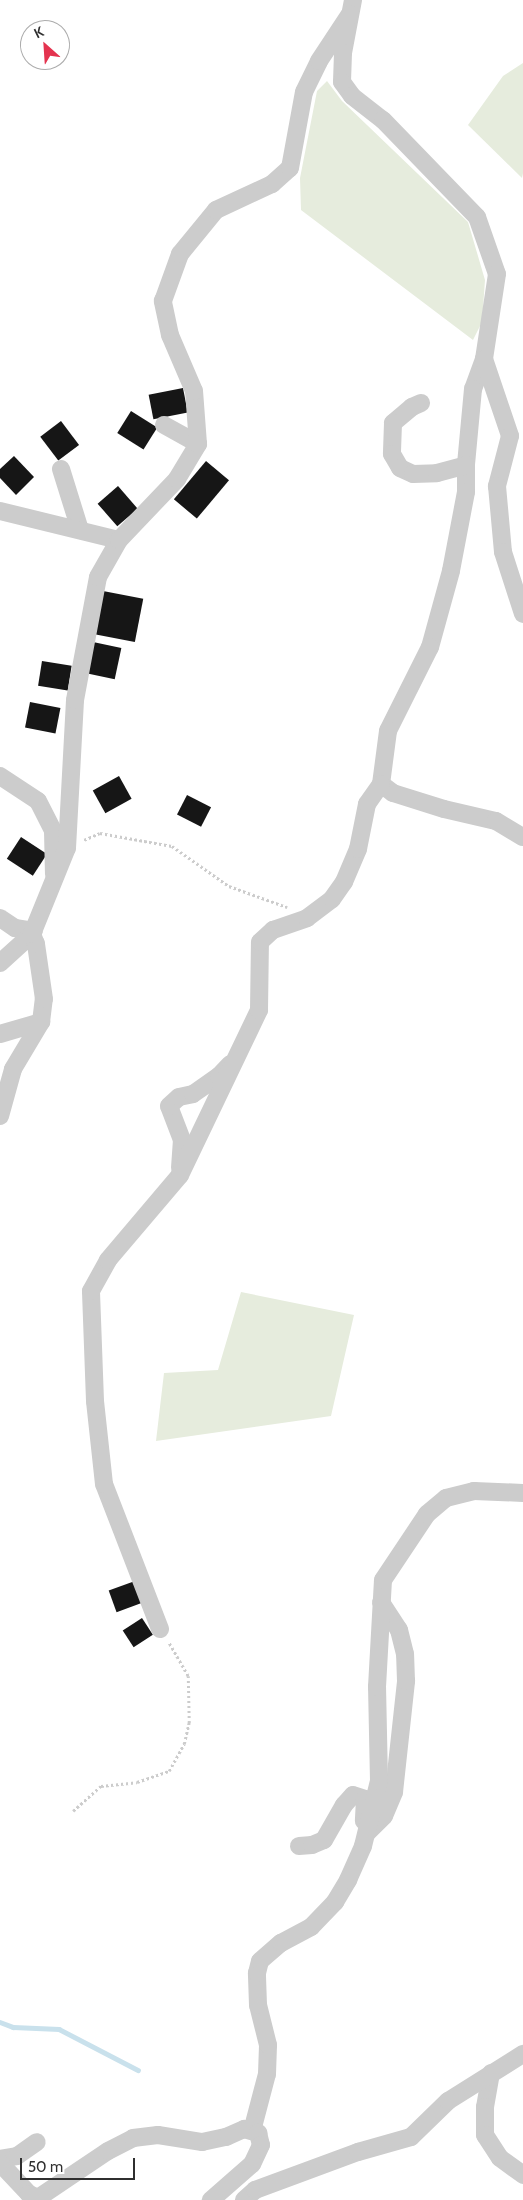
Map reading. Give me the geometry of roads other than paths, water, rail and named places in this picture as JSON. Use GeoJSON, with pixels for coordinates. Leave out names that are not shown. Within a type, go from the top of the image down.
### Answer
{"type":"FeatureCollection","features":[{"type":"Feature","properties":{"kind":"street"},"geometry":{"type":"LineString","coordinates":[[160,1629],[104,1484],[94,1401],[91,1290],[108,1260],[180,1175],[239,1054],[259,1010],[260,942],[273,930],[307,918],[332,899],[344,882],[358,850],[367,804],[381,784],[388,731],[430,647],[451,572],[466,492],[466,465],[473,388],[484,359],[496,274],[477,217],[383,120],[352,96],[342,82],[343,53],[352,7]]}},
{"type":"Feature","properties":{"kind":"street"},"geometry":{"type":"LineString","coordinates":[[0,963],[33,932],[54,885],[67,848],[75,700],[98,577],[119,540],[177,479],[198,444],[194,391],[170,335],[163,301],[180,254],[216,210],[272,184],[290,168],[304,92],[319,61],[352,7]]}},
{"type":"Feature","properties":{"kind":"street"},"geometry":{"type":"LineString","coordinates":[[484,359],[510,436],[497,486],[503,552],[523,614]]}},
{"type":"Feature","properties":{"kind":"street"},"geometry":{"type":"LineString","coordinates":[[420,403],[412,407],[393,423],[392,454],[400,468],[414,474],[437,473],[466,465]]}},
{"type":"Feature","properties":{"kind":"street"},"geometry":{"type":"LineString","coordinates":[[164,425],[198,444]]}},
{"type":"Feature","properties":{"kind":"street"},"geometry":{"type":"LineString","coordinates":[[61,469],[80,530]]}},
{"type":"Feature","properties":{"kind":"street"},"geometry":{"type":"LineString","coordinates":[[0,511],[119,540]]}},
{"type":"Feature","properties":{"kind":"street"},"geometry":{"type":"LineString","coordinates":[[0,776],[38,800],[53,831],[54,885]]}},
{"type":"Feature","properties":{"kind":"street"},"geometry":{"type":"LineString","coordinates":[[381,784],[394,793],[444,809],[496,820],[523,838]]}},
{"type":"Feature","properties":{"kind":"street"},"geometry":{"type":"LineString","coordinates":[[0,918],[15,928],[33,932]]}},
{"type":"Feature","properties":{"kind":"street"},"geometry":{"type":"LineString","coordinates":[[0,1116],[12,1069],[41,1022],[44,999],[33,932]]}},
{"type":"Feature","properties":{"kind":"street"},"geometry":{"type":"LineString","coordinates":[[0,1034],[41,1022]]}},
{"type":"Feature","properties":{"kind":"street"},"geometry":{"type":"LineString","coordinates":[[180,1175],[182,1140],[170,1106],[179,1097],[193,1094],[219,1076],[239,1054]]}},
{"type":"Feature","properties":{"kind":"street"},"geometry":{"type":"LineString","coordinates":[[252,2132],[267,2074],[268,2045],[258,2005],[260,1960],[281,1943],[311,1927],[335,1902],[348,1880],[365,1840],[379,1781],[377,1687],[383,1580],[427,1514],[446,1498],[474,1491],[523,1493]]}},
{"type":"Feature","properties":{"kind":"street"},"geometry":{"type":"LineString","coordinates":[[365,1840],[384,1816],[394,1792],[406,1680],[405,1654],[399,1630],[381,1602]]}},
{"type":"Feature","properties":{"kind":"street"},"geometry":{"type":"LineString","coordinates":[[300,1846],[312,1845],[324,1840],[344,1805],[353,1795],[364,1799],[365,1840]]}},
{"type":"Feature","properties":{"kind":"street"},"geometry":{"type":"LineString","coordinates":[[244,2200],[255,2190],[358,2152],[411,2137],[448,2101],[523,2054]]}},
{"type":"Feature","properties":{"kind":"street"},"geometry":{"type":"LineString","coordinates":[[491,2073],[485,2106],[485,2136],[500,2158],[523,2175]]}},
{"type":"Feature","properties":{"kind":"street"},"geometry":{"type":"LineString","coordinates":[[37,2142],[17,2156],[0,2161],[32,2198],[133,2138],[158,2135],[202,2142],[226,2137],[244,2129],[258,2133],[261,2145],[252,2164],[211,2200]]}},
{"type":"Feature","properties":{"kind":"waterway"},"geometry":{"type":"LineString","coordinates":[[0,2022],[13,2027],[59,2029],[138,2070]]}}]}
